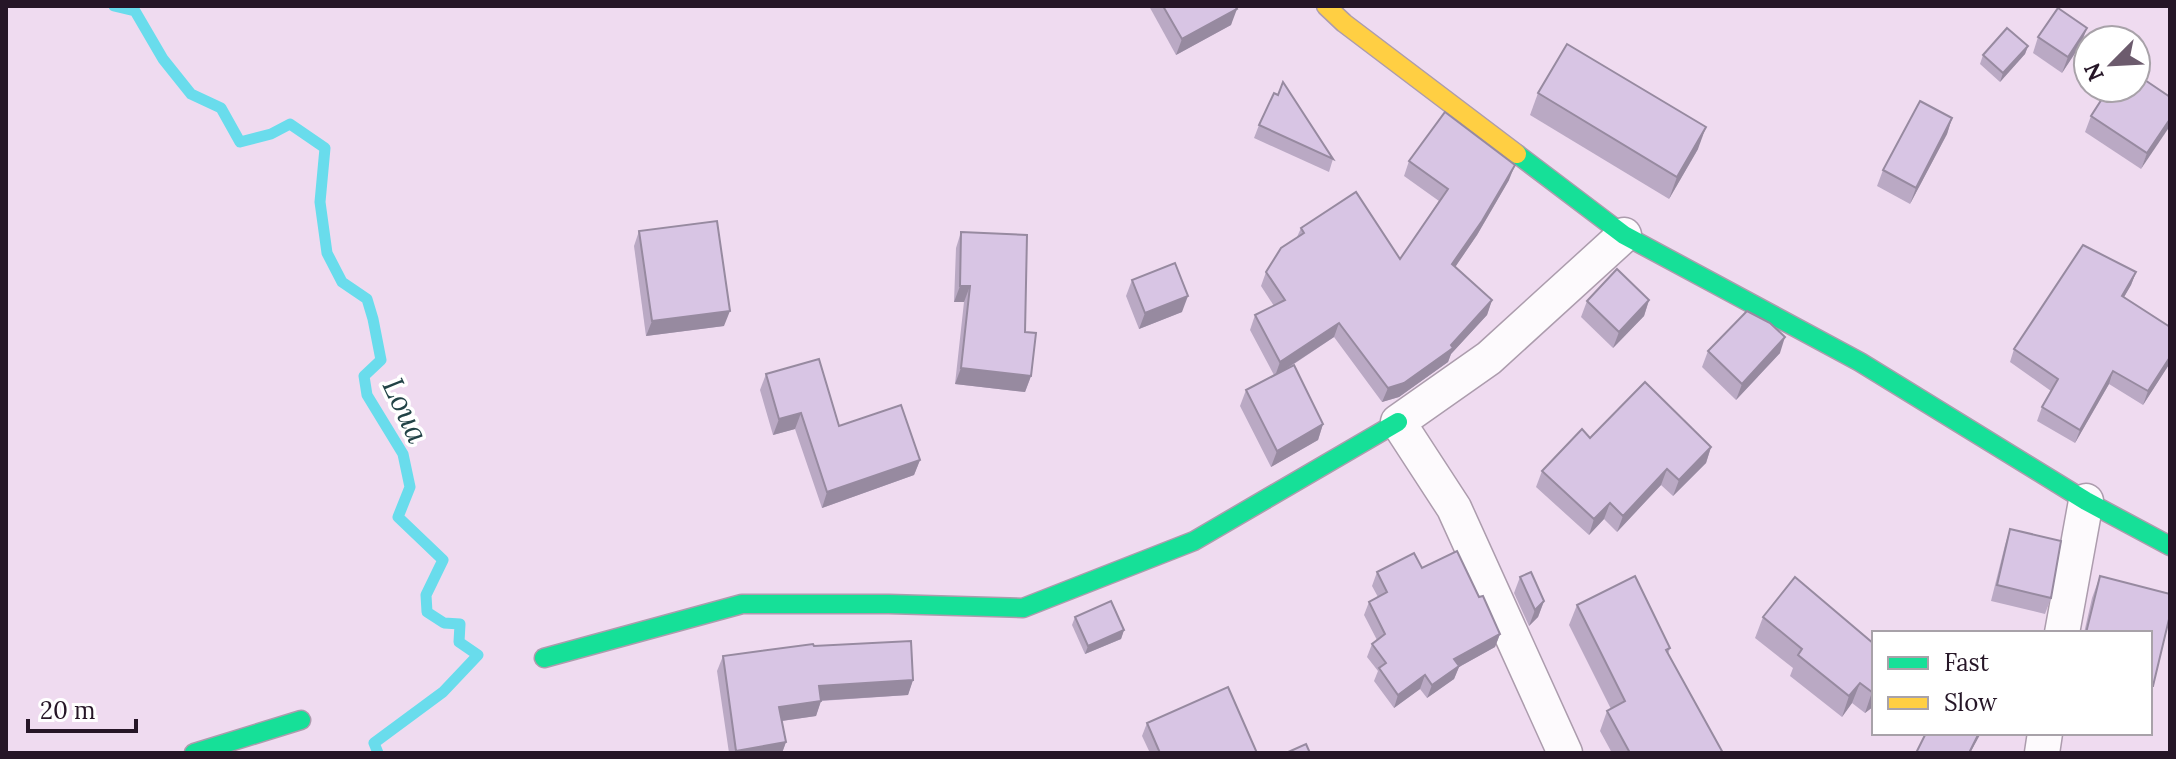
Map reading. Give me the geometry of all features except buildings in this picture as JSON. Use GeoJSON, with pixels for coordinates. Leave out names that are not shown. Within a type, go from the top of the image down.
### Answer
{"type":"FeatureCollection","features":[{"type":"Feature","properties":{"kind":"street"},"geometry":{"type":"LineString","coordinates":[[1326,6],[1344,23],[1624,235],[1860,362],[2086,501],[2170,546]]}},
{"type":"Feature","properties":{"kind":"street"},"geometry":{"type":"LineString","coordinates":[[544,658],[742,604],[1023,608],[1194,541],[1398,422],[1489,358],[1624,235]]}},
{"type":"Feature","properties":{"kind":"street"},"geometry":{"type":"LineString","coordinates":[[1398,422],[1454,508],[1565,753]]}},
{"type":"Feature","properties":{"kind":"street"},"geometry":{"type":"LineString","coordinates":[[2062,631],[2086,501]]}},
{"type":"Feature","properties":{"kind":"street"},"geometry":{"type":"LineString","coordinates":[[194,753],[301,720]]}},
{"type":"Feature","properties":{"kind":"waterway","name":"Loua"},"geometry":{"type":"LineString","coordinates":[[114,6],[135,11],[163,59],[191,94],[221,108],[240,142],[271,134],[290,124],[325,148],[320,202],[327,253],[342,282],[367,299],[373,319],[381,360],[364,376],[367,395],[403,454],[410,487],[398,517],[443,560],[426,595],[427,612],[444,623],[460,624],[459,642],[478,655],[443,692],[374,743],[378,753]]}},
{"type":"Feature","properties":{"kind":"traffic: fast"},"geometry":{"type":"LineString","coordinates":[[1517,154],[1624,235],[1860,362],[2086,501],[2170,546]]}},
{"type":"Feature","properties":{"kind":"traffic: fast"},"geometry":{"type":"LineString","coordinates":[[544,658],[742,604],[1023,608],[1194,541],[1398,422]]}},
{"type":"Feature","properties":{"kind":"traffic: fast"},"geometry":{"type":"LineString","coordinates":[[194,753],[301,720]]}},
{"type":"Feature","properties":{"kind":"traffic: slow"},"geometry":{"type":"LineString","coordinates":[[1326,6],[1344,23],[1517,154]]}}]}
